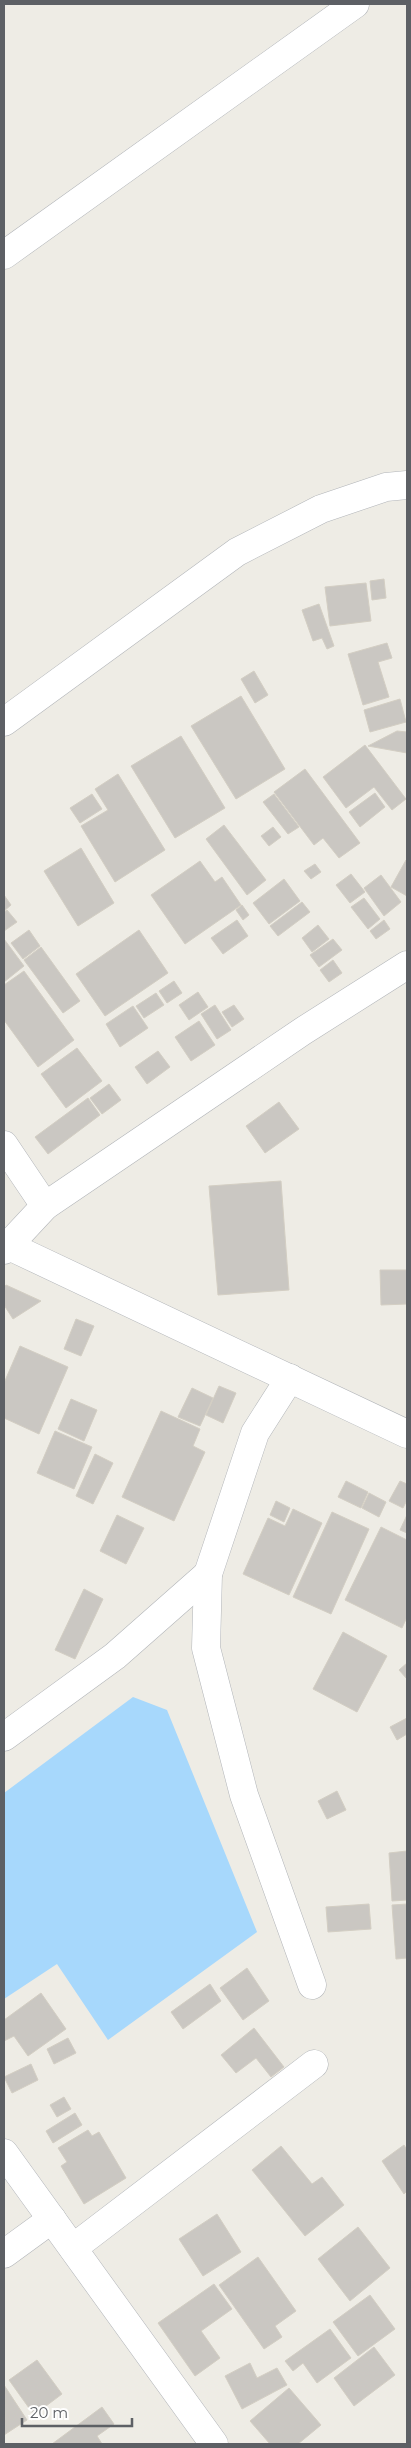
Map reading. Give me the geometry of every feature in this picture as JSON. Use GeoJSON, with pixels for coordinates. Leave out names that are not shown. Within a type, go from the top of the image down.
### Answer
{"type":"FeatureCollection","features":[{"type":"Feature","properties":{"kind":"street"},"geometry":{"type":"LineString","coordinates":[[4,255],[355,4]]}},
{"type":"Feature","properties":{"kind":"street"},"geometry":{"type":"LineString","coordinates":[[4,722],[237,552],[320,509],[386,488],[407,484]]}},
{"type":"Feature","properties":{"kind":"street"},"geometry":{"type":"LineString","coordinates":[[407,965],[303,1031],[45,1206],[7,1248],[407,1434]]}},
{"type":"Feature","properties":{"kind":"street"},"geometry":{"type":"LineString","coordinates":[[4,1145],[45,1206]]}},
{"type":"Feature","properties":{"kind":"street"},"geometry":{"type":"LineString","coordinates":[[290,1378],[256,1433],[208,1574],[206,1648],[244,1795],[312,1985]]}},
{"type":"Feature","properties":{"kind":"street"},"geometry":{"type":"LineString","coordinates":[[4,1737],[115,1656],[208,1574]]}},
{"type":"Feature","properties":{"kind":"street"},"geometry":{"type":"LineString","coordinates":[[73,2248],[314,2064]]}},
{"type":"Feature","properties":{"kind":"street"},"geometry":{"type":"LineString","coordinates":[[4,2153],[214,2444]]}},
{"type":"Feature","properties":{"kind":"street"},"geometry":{"type":"LineString","coordinates":[[4,2254],[52,2220]]}},
{"type":"Feature","properties":{"kind":"water"},"geometry":{"type":"Polygon","coordinates":[[[133,1697],[167,1710],[257,1932],[108,2040],[57,1964],[4,1999],[4,1793],[133,1697]]]}},
{"type":"Feature","properties":{"kind":"building"},"geometry":{"type":"Polygon","coordinates":[[[384,579],[386,598],[372,600],[370,581],[384,579]]]}},
{"type":"Feature","properties":{"kind":"building"},"geometry":{"type":"Polygon","coordinates":[[[366,583],[371,621],[330,626],[325,587],[366,583]]]}},
{"type":"Feature","properties":{"kind":"building"},"geometry":{"type":"Polygon","coordinates":[[[319,604],[334,646],[327,649],[322,638],[313,641],[302,610],[319,604]]]}},
{"type":"Feature","properties":{"kind":"building"},"geometry":{"type":"Polygon","coordinates":[[[387,643],[392,658],[378,662],[389,697],[363,705],[348,654],[387,643]]]}},
{"type":"Feature","properties":{"kind":"building"},"geometry":{"type":"Polygon","coordinates":[[[254,671],[268,695],[255,703],[241,679],[254,671]]]}},
{"type":"Feature","properties":{"kind":"building"},"geometry":{"type":"Polygon","coordinates":[[[241,696],[285,769],[236,799],[191,726],[241,696]]]}},
{"type":"Feature","properties":{"kind":"building"},"geometry":{"type":"Polygon","coordinates":[[[400,699],[406,722],[370,732],[364,710],[400,699]]]}},
{"type":"Feature","properties":{"kind":"building"},"geometry":{"type":"Polygon","coordinates":[[[397,731],[407,732],[407,753],[368,746],[397,731]]]}},
{"type":"Feature","properties":{"kind":"building"},"geometry":{"type":"Polygon","coordinates":[[[181,736],[225,808],[175,838],[131,766],[181,736]]]}},
{"type":"Feature","properties":{"kind":"building"},"geometry":{"type":"Polygon","coordinates":[[[365,745],[406,799],[392,810],[374,787],[346,808],[323,777],[365,745]]]}},
{"type":"Feature","properties":{"kind":"building"},"geometry":{"type":"Polygon","coordinates":[[[305,769],[360,843],[339,858],[323,838],[314,845],[274,792],[305,769]]]}},
{"type":"Feature","properties":{"kind":"building"},"geometry":{"type":"Polygon","coordinates":[[[118,774],[165,850],[115,882],[81,826],[108,810],[95,789],[118,774]]]}},
{"type":"Feature","properties":{"kind":"building"},"geometry":{"type":"Polygon","coordinates":[[[375,793],[385,807],[360,827],[349,812],[375,793]]]}},
{"type":"Feature","properties":{"kind":"building"},"geometry":{"type":"Polygon","coordinates":[[[92,794],[102,809],[80,823],[70,808],[92,794]]]}},
{"type":"Feature","properties":{"kind":"building"},"geometry":{"type":"Polygon","coordinates":[[[274,794],[299,827],[288,834],[263,802],[274,794]]]}},
{"type":"Feature","properties":{"kind":"building"},"geometry":{"type":"Polygon","coordinates":[[[224,825],[266,880],[247,895],[206,839],[224,825]]]}},
{"type":"Feature","properties":{"kind":"building"},"geometry":{"type":"Polygon","coordinates":[[[273,827],[281,837],[269,846],[261,836],[273,827]]]}},
{"type":"Feature","properties":{"kind":"building"},"geometry":{"type":"Polygon","coordinates":[[[81,848],[114,903],[78,926],[44,871],[81,848]]]}},
{"type":"Feature","properties":{"kind":"building"},"geometry":{"type":"Polygon","coordinates":[[[200,861],[215,882],[222,877],[241,905],[185,944],[151,895],[200,861]]]}},
{"type":"Feature","properties":{"kind":"building"},"geometry":{"type":"Polygon","coordinates":[[[407,861],[407,896],[391,887],[407,861]]]}},
{"type":"Feature","properties":{"kind":"building"},"geometry":{"type":"Polygon","coordinates":[[[315,864],[321,872],[311,879],[304,871],[315,864]]]}},
{"type":"Feature","properties":{"kind":"building"},"geometry":{"type":"Polygon","coordinates":[[[351,874],[365,892],[350,903],[336,885],[351,874]]]}},
{"type":"Feature","properties":{"kind":"building"},"geometry":{"type":"Polygon","coordinates":[[[381,875],[401,902],[384,916],[364,888],[381,875]]]}},
{"type":"Feature","properties":{"kind":"building"},"geometry":{"type":"Polygon","coordinates":[[[284,879],[300,901],[269,924],[253,903],[284,879]]]}},
{"type":"Feature","properties":{"kind":"building"},"geometry":{"type":"Polygon","coordinates":[[[4,895],[11,905],[4,911],[4,895]]]}},
{"type":"Feature","properties":{"kind":"building"},"geometry":{"type":"Polygon","coordinates":[[[364,898],[380,919],[368,929],[351,907],[364,898]]]}},
{"type":"Feature","properties":{"kind":"building"},"geometry":{"type":"Polygon","coordinates":[[[302,902],[310,912],[278,936],[270,926],[302,902]]]}},
{"type":"Feature","properties":{"kind":"building"},"geometry":{"type":"Polygon","coordinates":[[[242,905],[249,915],[243,920],[236,910],[242,905]]]}},
{"type":"Feature","properties":{"kind":"building"},"geometry":{"type":"Polygon","coordinates":[[[7,910],[17,922],[4,931],[4,912],[7,910]]]}},
{"type":"Feature","properties":{"kind":"building"},"geometry":{"type":"Polygon","coordinates":[[[237,920],[248,936],[223,954],[211,938],[237,920]]]}},
{"type":"Feature","properties":{"kind":"building"},"geometry":{"type":"Polygon","coordinates":[[[384,920],[390,929],[376,939],[370,931],[384,920]]]}},
{"type":"Feature","properties":{"kind":"building"},"geometry":{"type":"Polygon","coordinates":[[[318,925],[329,939],[312,952],[302,938],[318,925]]]}},
{"type":"Feature","properties":{"kind":"building"},"geometry":{"type":"Polygon","coordinates":[[[29,930],[40,946],[23,959],[11,943],[29,930]]]}},
{"type":"Feature","properties":{"kind":"building"},"geometry":{"type":"Polygon","coordinates":[[[139,930],[168,973],[105,1016],[76,974],[139,930]]]}},
{"type":"Feature","properties":{"kind":"building"},"geometry":{"type":"Polygon","coordinates":[[[4,939],[24,966],[4,982],[4,939]]]}},
{"type":"Feature","properties":{"kind":"building"},"geometry":{"type":"Polygon","coordinates":[[[333,939],[342,950],[319,967],[310,955],[333,939]]]}},
{"type":"Feature","properties":{"kind":"building"},"geometry":{"type":"Polygon","coordinates":[[[41,947],[80,1001],[63,1013],[24,960],[41,947]]]}},
{"type":"Feature","properties":{"kind":"building"},"geometry":{"type":"Polygon","coordinates":[[[333,960],[342,973],[329,982],[320,970],[333,960]]]}},
{"type":"Feature","properties":{"kind":"building"},"geometry":{"type":"Polygon","coordinates":[[[24,971],[74,1040],[38,1067],[4,1020],[4,985],[24,971]]]}},
{"type":"Feature","properties":{"kind":"building"},"geometry":{"type":"Polygon","coordinates":[[[174,981],[182,993],[167,1003],[159,991],[174,981]]]}},
{"type":"Feature","properties":{"kind":"building"},"geometry":{"type":"Polygon","coordinates":[[[198,992],[208,1007],[189,1020],[179,1005],[198,992]]]}},
{"type":"Feature","properties":{"kind":"building"},"geometry":{"type":"Polygon","coordinates":[[[156,993],[164,1005],[144,1018],[136,1006],[156,993]]]}},
{"type":"Feature","properties":{"kind":"building"},"geometry":{"type":"Polygon","coordinates":[[[215,1005],[231,1030],[217,1039],[201,1014],[215,1005]]]}},
{"type":"Feature","properties":{"kind":"building"},"geometry":{"type":"Polygon","coordinates":[[[234,1005],[244,1019],[232,1027],[222,1012],[234,1005]]]}},
{"type":"Feature","properties":{"kind":"building"},"geometry":{"type":"Polygon","coordinates":[[[133,1006],[148,1028],[120,1047],[106,1024],[133,1006]]]}},
{"type":"Feature","properties":{"kind":"building"},"geometry":{"type":"Polygon","coordinates":[[[199,1021],[215,1045],[191,1061],[175,1037],[199,1021]]]}},
{"type":"Feature","properties":{"kind":"building"},"geometry":{"type":"Polygon","coordinates":[[[77,1048],[102,1081],[66,1108],[41,1074],[77,1048]]]}},
{"type":"Feature","properties":{"kind":"building"},"geometry":{"type":"Polygon","coordinates":[[[158,1051],[170,1067],[147,1084],[135,1067],[158,1051]]]}},
{"type":"Feature","properties":{"kind":"building"},"geometry":{"type":"Polygon","coordinates":[[[109,1084],[121,1100],[102,1114],[90,1098],[109,1084]]]}},
{"type":"Feature","properties":{"kind":"building"},"geometry":{"type":"Polygon","coordinates":[[[88,1098],[100,1115],[48,1154],[35,1137],[88,1098]]]}},
{"type":"Feature","properties":{"kind":"building"},"geometry":{"type":"Polygon","coordinates":[[[279,1102],[299,1129],[265,1153],[246,1126],[279,1102]]]}},
{"type":"Feature","properties":{"kind":"building"},"geometry":{"type":"Polygon","coordinates":[[[281,1181],[289,1290],[218,1295],[209,1186],[281,1181]]]}},
{"type":"Feature","properties":{"kind":"building"},"geometry":{"type":"Polygon","coordinates":[[[380,1270],[407,1270],[407,1304],[381,1305],[380,1270]]]}},
{"type":"Feature","properties":{"kind":"building"},"geometry":{"type":"Polygon","coordinates":[[[6,1285],[41,1301],[13,1319],[4,1305],[4,1287],[6,1285]]]}},
{"type":"Feature","properties":{"kind":"building"},"geometry":{"type":"Polygon","coordinates":[[[76,1319],[94,1326],[81,1356],[64,1349],[76,1319]]]}},
{"type":"Feature","properties":{"kind":"building"},"geometry":{"type":"Polygon","coordinates":[[[20,1346],[68,1367],[39,1434],[4,1418],[4,1383],[20,1346]]]}},
{"type":"Feature","properties":{"kind":"building"},"geometry":{"type":"Polygon","coordinates":[[[219,1386],[236,1393],[223,1423],[206,1415],[219,1386]]]}},
{"type":"Feature","properties":{"kind":"building"},"geometry":{"type":"Polygon","coordinates":[[[192,1388],[213,1398],[200,1426],[178,1417],[192,1388]]]}},
{"type":"Feature","properties":{"kind":"building"},"geometry":{"type":"Polygon","coordinates":[[[71,1399],[97,1410],[84,1441],[58,1429],[71,1399]]]}},
{"type":"Feature","properties":{"kind":"building"},"geometry":{"type":"Polygon","coordinates":[[[161,1411],[200,1429],[193,1446],[205,1452],[174,1521],[122,1497],[161,1411]]]}},
{"type":"Feature","properties":{"kind":"building"},"geometry":{"type":"Polygon","coordinates":[[[55,1431],[92,1447],[74,1489],[37,1473],[55,1431]]]}},
{"type":"Feature","properties":{"kind":"building"},"geometry":{"type":"Polygon","coordinates":[[[95,1454],[113,1463],[93,1504],[76,1496],[95,1454]]]}},
{"type":"Feature","properties":{"kind":"building"},"geometry":{"type":"Polygon","coordinates":[[[346,1481],[368,1492],[361,1508],[338,1497],[346,1481]]]}},
{"type":"Feature","properties":{"kind":"building"},"geometry":{"type":"Polygon","coordinates":[[[400,1481],[407,1484],[407,1500],[403,1508],[389,1501],[400,1481]]]}},
{"type":"Feature","properties":{"kind":"building"},"geometry":{"type":"Polygon","coordinates":[[[369,1493],[386,1502],[379,1517],[362,1508],[369,1493]]]}},
{"type":"Feature","properties":{"kind":"building"},"geometry":{"type":"Polygon","coordinates":[[[276,1501],[290,1508],[284,1522],[270,1515],[276,1501]]]}},
{"type":"Feature","properties":{"kind":"building"},"geometry":{"type":"Polygon","coordinates":[[[293,1509],[322,1523],[289,1595],[243,1574],[268,1518],[285,1526],[293,1509]]]}},
{"type":"Feature","properties":{"kind":"building"},"geometry":{"type":"Polygon","coordinates":[[[332,1512],[369,1529],[331,1614],[293,1597],[332,1512]]]}},
{"type":"Feature","properties":{"kind":"building"},"geometry":{"type":"Polygon","coordinates":[[[117,1515],[144,1528],[126,1564],[100,1551],[117,1515]]]}},
{"type":"Feature","properties":{"kind":"building"},"geometry":{"type":"Polygon","coordinates":[[[407,1515],[407,1533],[400,1530],[407,1515]]]}},
{"type":"Feature","properties":{"kind":"building"},"geometry":{"type":"Polygon","coordinates":[[[381,1527],[407,1540],[407,1617],[402,1628],[345,1600],[381,1527]]]}},
{"type":"Feature","properties":{"kind":"building"},"geometry":{"type":"Polygon","coordinates":[[[84,1589],[103,1599],[75,1659],[55,1650],[84,1589]]]}},
{"type":"Feature","properties":{"kind":"building"},"geometry":{"type":"Polygon","coordinates":[[[343,1632],[387,1656],[357,1712],[313,1689],[343,1632]]]}},
{"type":"Feature","properties":{"kind":"building"},"geometry":{"type":"Polygon","coordinates":[[[407,1663],[407,1679],[399,1670],[407,1663]]]}},
{"type":"Feature","properties":{"kind":"building"},"geometry":{"type":"Polygon","coordinates":[[[407,1718],[407,1734],[397,1740],[390,1727],[407,1718]]]}},
{"type":"Feature","properties":{"kind":"building"},"geometry":{"type":"Polygon","coordinates":[[[337,1791],[346,1810],[327,1819],[318,1801],[337,1791]]]}},
{"type":"Feature","properties":{"kind":"building"},"geometry":{"type":"Polygon","coordinates":[[[407,1851],[407,1900],[392,1901],[389,1853],[407,1851]]]}},
{"type":"Feature","properties":{"kind":"building"},"geometry":{"type":"Polygon","coordinates":[[[369,1904],[371,1929],[328,1932],[326,1907],[369,1904]]]}},
{"type":"Feature","properties":{"kind":"building"},"geometry":{"type":"Polygon","coordinates":[[[407,1904],[407,1958],[396,1959],[392,1905],[407,1904]]]}},
{"type":"Feature","properties":{"kind":"building"},"geometry":{"type":"Polygon","coordinates":[[[247,1968],[269,2001],[243,2020],[220,1988],[247,1968]]]}},
{"type":"Feature","properties":{"kind":"building"},"geometry":{"type":"Polygon","coordinates":[[[210,1984],[221,2001],[183,2029],[171,2012],[210,1984]]]}},
{"type":"Feature","properties":{"kind":"building"},"geometry":{"type":"Polygon","coordinates":[[[41,1993],[66,2029],[28,2056],[14,2036],[4,2041],[4,2020],[41,1993]]]}},
{"type":"Feature","properties":{"kind":"building"},"geometry":{"type":"Polygon","coordinates":[[[254,2028],[284,2067],[271,2077],[256,2058],[236,2073],[221,2055],[254,2028]]]}},
{"type":"Feature","properties":{"kind":"building"},"geometry":{"type":"Polygon","coordinates":[[[68,2038],[76,2053],[54,2064],[47,2049],[68,2038]]]}},
{"type":"Feature","properties":{"kind":"building"},"geometry":{"type":"Polygon","coordinates":[[[31,2064],[38,2080],[12,2093],[4,2077],[31,2064]]]}},
{"type":"Feature","properties":{"kind":"building"},"geometry":{"type":"Polygon","coordinates":[[[64,2097],[71,2109],[57,2117],[50,2105],[64,2097]]]}},
{"type":"Feature","properties":{"kind":"building"},"geometry":{"type":"Polygon","coordinates":[[[75,2113],[82,2125],[53,2143],[46,2131],[75,2113]]]}},
{"type":"Feature","properties":{"kind":"building"},"geometry":{"type":"Polygon","coordinates":[[[88,2130],[92,2136],[99,2132],[126,2178],[84,2204],[61,2166],[67,2162],[58,2148],[88,2130]]]}},
{"type":"Feature","properties":{"kind":"building"},"geometry":{"type":"Polygon","coordinates":[[[404,2145],[407,2150],[407,2191],[404,2194],[382,2161],[404,2145]]]}},
{"type":"Feature","properties":{"kind":"building"},"geometry":{"type":"Polygon","coordinates":[[[281,2146],[312,2184],[322,2177],[344,2205],[305,2236],[252,2170],[281,2146]]]}},
{"type":"Feature","properties":{"kind":"building"},"geometry":{"type":"Polygon","coordinates":[[[217,2214],[241,2252],[203,2276],[179,2239],[217,2214]]]}},
{"type":"Feature","properties":{"kind":"building"},"geometry":{"type":"Polygon","coordinates":[[[358,2227],[390,2268],[350,2301],[318,2259],[358,2227]]]}},
{"type":"Feature","properties":{"kind":"building"},"geometry":{"type":"Polygon","coordinates":[[[258,2257],[296,2311],[275,2326],[282,2337],[264,2349],[219,2285],[258,2257]]]}},
{"type":"Feature","properties":{"kind":"building"},"geometry":{"type":"Polygon","coordinates":[[[214,2284],[232,2309],[201,2331],[220,2358],[195,2376],[158,2323],[214,2284]]]}},
{"type":"Feature","properties":{"kind":"building"},"geometry":{"type":"Polygon","coordinates":[[[370,2295],[395,2329],[358,2356],[333,2322],[370,2295]]]}},
{"type":"Feature","properties":{"kind":"building"},"geometry":{"type":"Polygon","coordinates":[[[330,2329],[351,2358],[317,2383],[303,2363],[293,2371],[285,2361],[330,2329]]]}},
{"type":"Feature","properties":{"kind":"building"},"geometry":{"type":"Polygon","coordinates":[[[374,2347],[395,2375],[354,2406],[334,2378],[374,2347]]]}},
{"type":"Feature","properties":{"kind":"building"},"geometry":{"type":"Polygon","coordinates":[[[37,2360],[62,2394],[34,2415],[9,2380],[37,2360]]]}},
{"type":"Feature","properties":{"kind":"building"},"geometry":{"type":"Polygon","coordinates":[[[250,2363],[257,2378],[277,2368],[287,2385],[242,2409],[225,2376],[250,2363]]]}},
{"type":"Feature","properties":{"kind":"building"},"geometry":{"type":"Polygon","coordinates":[[[4,2385],[27,2420],[4,2435],[4,2385]]]}},
{"type":"Feature","properties":{"kind":"building"},"geometry":{"type":"Polygon","coordinates":[[[289,2388],[321,2425],[298,2444],[270,2444],[250,2421],[289,2388]]]}},
{"type":"Feature","properties":{"kind":"building"},"geometry":{"type":"Polygon","coordinates":[[[102,2407],[114,2424],[97,2436],[102,2444],[52,2444],[102,2407]]]}}]}
